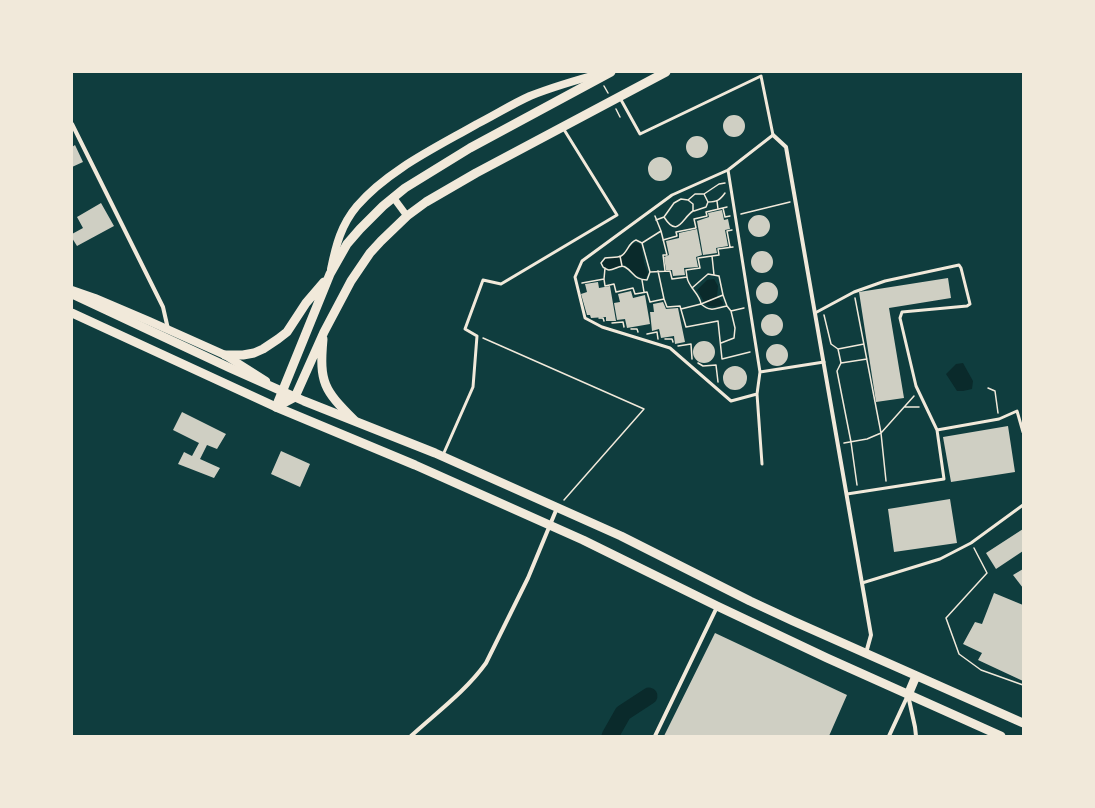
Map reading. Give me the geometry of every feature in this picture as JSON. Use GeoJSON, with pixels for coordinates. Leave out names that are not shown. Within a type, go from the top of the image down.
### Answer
{"type":"FeatureCollection","features":[{"type":"Feature","properties":{"kind":"main road"},"geometry":{"type":"LineString","coordinates":[[225,356],[254,353],[263,349],[287,332],[306,303],[330,274],[337,242],[345,224],[357,206],[386,179],[425,153],[529,96],[549,88],[606,72]]}},
{"type":"Feature","properties":{"kind":"main road"},"geometry":{"type":"LineString","coordinates":[[276,406],[330,274],[347,244],[360,228],[405,188],[470,148],[611,72]]}},
{"type":"Feature","properties":{"kind":"main road"},"geometry":{"type":"LineString","coordinates":[[276,406],[295,397],[324,332],[351,281],[370,253],[407,216],[426,202],[450,188],[666,72]]}},
{"type":"Feature","properties":{"kind":"main road"},"geometry":{"type":"LineString","coordinates":[[72,290],[95,298],[168,329],[225,356],[295,397],[443,457],[621,536],[756,604],[866,654],[1023,722]]}},
{"type":"Feature","properties":{"kind":"main road"},"geometry":{"type":"LineString","coordinates":[[72,294],[199,354],[282,390]]}},
{"type":"Feature","properties":{"kind":"main road"},"geometry":{"type":"LineString","coordinates":[[72,313],[276,406],[415,465],[550,525],[840,665],[1001,736]]}},
{"type":"Feature","properties":{"kind":"main road"},"geometry":{"type":"LineString","coordinates":[[324,332],[322,363],[327,390],[334,400],[354,420]]}},
{"type":"Feature","properties":{"kind":"main road"},"geometry":{"type":"LineString","coordinates":[[908,695],[916,676]]}},
{"type":"Feature","properties":{"kind":"street"},"geometry":{"type":"LineString","coordinates":[[72,124],[163,307],[168,329]]}},
{"type":"Feature","properties":{"kind":"street"},"geometry":{"type":"LineString","coordinates":[[773,136],[786,147],[871,635],[866,654]]}},
{"type":"Feature","properties":{"kind":"street"},"geometry":{"type":"LineString","coordinates":[[394,197],[407,216]]}},
{"type":"Feature","properties":{"kind":"street"},"geometry":{"type":"LineString","coordinates":[[411,736],[466,686],[486,663],[528,578],[558,508]]}},
{"type":"Feature","properties":{"kind":"street"},"geometry":{"type":"LineString","coordinates":[[655,736],[717,606]]}},
{"type":"Feature","properties":{"kind":"street"},"geometry":{"type":"LineString","coordinates":[[889,736],[908,695]]}},
{"type":"Feature","properties":{"kind":"street"},"geometry":{"type":"LineString","coordinates":[[908,695],[916,736]]}},
{"type":"Feature","properties":{"kind":"lane"},"geometry":{"type":"LineString","coordinates":[[619,96],[640,134],[760,76],[773,136],[728,170],[672,195],[651,209],[582,261],[575,277],[585,318],[602,327],[670,348],[730,401],[757,394]]}},
{"type":"Feature","properties":{"kind":"lane"},"geometry":{"type":"LineString","coordinates":[[443,457],[473,387],[477,336],[465,329],[483,280],[501,284],[617,215],[562,127]]}},
{"type":"Feature","properties":{"kind":"lane"},"geometry":{"type":"LineString","coordinates":[[728,170],[760,372],[757,394],[762,464]]}},
{"type":"Feature","properties":{"kind":"lane"},"geometry":{"type":"LineString","coordinates":[[815,313],[854,292],[893,280],[959,265],[970,304],[967,306],[902,312],[900,318],[916,386],[937,430],[944,479],[847,494]]}},
{"type":"Feature","properties":{"kind":"lane"},"geometry":{"type":"LineString","coordinates":[[760,372],[824,362]]}},
{"type":"Feature","properties":{"kind":"lane"},"geometry":{"type":"LineString","coordinates":[[937,430],[999,419],[1017,411],[1023,432]]}},
{"type":"Feature","properties":{"kind":"lane"},"geometry":{"type":"LineString","coordinates":[[862,583],[940,558],[971,543],[1023,505]]}},
{"type":"Feature","properties":{"kind":"path"},"geometry":{"type":"LineString","coordinates":[[688,200],[695,194],[704,194],[719,184],[724,183],[725,193],[721,199],[708,202]]}},
{"type":"Feature","properties":{"kind":"path"},"geometry":{"type":"LineString","coordinates":[[704,194],[708,202]]}},
{"type":"Feature","properties":{"kind":"path"},"geometry":{"type":"LineString","coordinates":[[656,220],[664,217],[674,203],[681,199],[688,200],[694,204],[694,211]]}},
{"type":"Feature","properties":{"kind":"path"},"geometry":{"type":"LineString","coordinates":[[717,201],[718,209]]}},
{"type":"Feature","properties":{"kind":"path"},"geometry":{"type":"LineString","coordinates":[[723,208],[725,217],[735,216],[795,201]]}},
{"type":"Feature","properties":{"kind":"path"},"geometry":{"type":"LineString","coordinates":[[664,217],[668,223],[673,226],[682,224],[694,211],[706,207],[708,202]]}},
{"type":"Feature","properties":{"kind":"path"},"geometry":{"type":"LineString","coordinates":[[664,240],[677,236],[676,232],[696,228],[694,219],[707,216],[706,212],[734,206]]}},
{"type":"Feature","properties":{"kind":"path"},"geometry":{"type":"LineString","coordinates":[[651,209],[664,240],[667,255],[663,255],[665,272]]}},
{"type":"Feature","properties":{"kind":"path"},"geometry":{"type":"LineString","coordinates":[[679,225],[681,231]]}},
{"type":"Feature","properties":{"kind":"path"},"geometry":{"type":"LineString","coordinates":[[730,248],[726,231],[738,229]]}},
{"type":"Feature","properties":{"kind":"path"},"geometry":{"type":"LineString","coordinates":[[642,243],[661,232]]}},
{"type":"Feature","properties":{"kind":"path"},"geometry":{"type":"LineString","coordinates":[[620,256],[622,266],[642,280],[647,280],[650,272],[642,243],[636,240],[632,241],[626,251],[620,256],[605,258],[601,263],[609,270],[622,266]]}},
{"type":"Feature","properties":{"kind":"path"},"geometry":{"type":"LineString","coordinates":[[727,306],[714,310],[708,310],[702,304],[688,282],[686,270],[700,268],[698,258],[719,255],[718,249],[740,246]]}},
{"type":"Feature","properties":{"kind":"path"},"geometry":{"type":"LineString","coordinates":[[712,256],[714,275]]}},
{"type":"Feature","properties":{"kind":"path"},"geometry":{"type":"LineString","coordinates":[[605,268],[605,286],[614,284],[616,292],[633,288],[635,294],[644,292]]}},
{"type":"Feature","properties":{"kind":"path"},"geometry":{"type":"LineString","coordinates":[[658,271],[667,307],[680,306],[686,327],[718,321],[722,359],[756,350]]}},
{"type":"Feature","properties":{"kind":"path"},"geometry":{"type":"LineString","coordinates":[[650,272],[670,271],[672,279],[687,277]]}},
{"type":"Feature","properties":{"kind":"path"},"geometry":{"type":"LineString","coordinates":[[692,288],[708,274],[719,276],[723,295],[727,306],[731,311],[735,328],[734,338],[721,343]]}},
{"type":"Feature","properties":{"kind":"path"},"geometry":{"type":"LineString","coordinates":[[577,284],[604,279]]}},
{"type":"Feature","properties":{"kind":"path"},"geometry":{"type":"LineString","coordinates":[[642,280],[644,292],[647,292],[650,302],[664,299]]}},
{"type":"Feature","properties":{"kind":"path"},"geometry":{"type":"LineString","coordinates":[[854,292],[881,433],[887,488]]}},
{"type":"Feature","properties":{"kind":"path"},"geometry":{"type":"LineString","coordinates":[[681,310],[702,304],[723,295]]}},
{"type":"Feature","properties":{"kind":"path"},"geometry":{"type":"LineString","coordinates":[[731,311],[750,307]]}},
{"type":"Feature","properties":{"kind":"path"},"geometry":{"type":"LineString","coordinates":[[823,309],[831,344],[838,349],[841,363],[837,371],[851,442],[858,492]]}},
{"type":"Feature","properties":{"kind":"path"},"geometry":{"type":"LineString","coordinates":[[477,336],[644,409],[558,508]]}},
{"type":"Feature","properties":{"kind":"path"},"geometry":{"type":"LineString","coordinates":[[838,349],[864,344]]}},
{"type":"Feature","properties":{"kind":"path"},"geometry":{"type":"LineString","coordinates":[[841,363],[867,359]]}},
{"type":"Feature","properties":{"kind":"path"},"geometry":{"type":"LineString","coordinates":[[988,388],[995,391],[999,419]]}},
{"type":"Feature","properties":{"kind":"path"},"geometry":{"type":"LineString","coordinates":[[838,444],[867,439],[881,433],[918,392]]}},
{"type":"Feature","properties":{"kind":"path"},"geometry":{"type":"LineString","coordinates":[[905,406],[926,408]]}},
{"type":"Feature","properties":{"kind":"path"},"geometry":{"type":"LineString","coordinates":[[971,543],[987,573],[946,618],[959,654],[981,670],[1023,685]]}},
{"type":"Feature","properties":{"kind":"water"},"geometry":{"type":"Polygon","coordinates":[[[634,243],[641,245],[648,274],[645,279],[636,275],[625,265],[609,269],[604,267],[602,262],[605,259],[620,256],[634,243]]]}},
{"type":"Feature","properties":{"kind":"water"},"geometry":{"type":"Polygon","coordinates":[[[714,279],[718,286],[717,297],[723,302],[723,305],[712,307],[704,302],[697,290],[707,280],[714,279]]]}},
{"type":"Feature","properties":{"kind":"water"},"geometry":{"type":"Polygon","coordinates":[[[963,363],[973,381],[972,389],[957,391],[946,374],[956,364],[963,363]]]}},
{"type":"Feature","properties":{"kind":"building"},"geometry":{"type":"Polygon","coordinates":[[[730,115],[738,115],[745,122],[745,130],[738,137],[730,137],[723,130],[723,122],[730,115]]]}},
{"type":"Feature","properties":{"kind":"building"},"geometry":{"type":"Polygon","coordinates":[[[697,136],[705,139],[708,147],[705,155],[697,158],[689,155],[686,147],[689,139],[697,136]]]}},
{"type":"Feature","properties":{"kind":"building"},"geometry":{"type":"Polygon","coordinates":[[[75,145],[83,162],[72,167],[72,147],[75,145]]]}},
{"type":"Feature","properties":{"kind":"building"},"geometry":{"type":"Polygon","coordinates":[[[660,157],[665,158],[671,164],[671,174],[665,180],[660,181],[655,180],[649,174],[648,169],[649,164],[655,158],[660,157]]]}},
{"type":"Feature","properties":{"kind":"building"},"geometry":{"type":"Polygon","coordinates":[[[101,203],[114,226],[77,246],[72,238],[72,234],[83,228],[77,217],[101,203]]]}},
{"type":"Feature","properties":{"kind":"building"},"geometry":{"type":"Polygon","coordinates":[[[722,210],[724,220],[728,219],[730,229],[725,230],[728,246],[716,248],[717,253],[703,255],[697,221],[709,217],[708,213],[722,210]]]}},
{"type":"Feature","properties":{"kind":"building"},"geometry":{"type":"Polygon","coordinates":[[[759,215],[767,218],[770,226],[767,234],[759,237],[751,234],[748,226],[751,218],[759,215]]]}},
{"type":"Feature","properties":{"kind":"building"},"geometry":{"type":"Polygon","coordinates":[[[697,229],[702,255],[696,257],[698,267],[684,268],[685,275],[673,276],[672,270],[666,270],[664,257],[669,255],[666,241],[679,238],[679,233],[697,229]]]}},
{"type":"Feature","properties":{"kind":"building"},"geometry":{"type":"Polygon","coordinates":[[[762,251],[770,254],[773,262],[770,270],[762,273],[754,270],[751,262],[754,254],[762,251]]]}},
{"type":"Feature","properties":{"kind":"building"},"geometry":{"type":"Polygon","coordinates":[[[948,278],[951,298],[889,308],[904,398],[876,402],[859,292],[948,278]]]}},
{"type":"Feature","properties":{"kind":"building"},"geometry":{"type":"Polygon","coordinates":[[[598,282],[599,288],[610,286],[616,321],[606,321],[606,317],[591,318],[590,315],[587,315],[581,294],[587,292],[585,284],[598,282]]]}},
{"type":"Feature","properties":{"kind":"building"},"geometry":{"type":"Polygon","coordinates":[[[767,282],[775,285],[778,293],[775,301],[767,304],[759,301],[756,293],[759,285],[767,282]]]}},
{"type":"Feature","properties":{"kind":"building"},"geometry":{"type":"Polygon","coordinates":[[[631,291],[633,298],[645,295],[650,324],[627,328],[625,319],[617,320],[614,303],[620,302],[618,294],[631,291]]]}},
{"type":"Feature","properties":{"kind":"building"},"geometry":{"type":"Polygon","coordinates":[[[663,302],[666,309],[678,308],[685,342],[675,344],[674,336],[661,338],[659,329],[652,331],[650,312],[654,312],[653,304],[663,302]]]}},
{"type":"Feature","properties":{"kind":"building"},"geometry":{"type":"Polygon","coordinates":[[[772,314],[780,317],[783,325],[780,333],[772,336],[764,333],[761,325],[764,317],[772,314]]]}},
{"type":"Feature","properties":{"kind":"building"},"geometry":{"type":"Polygon","coordinates":[[[704,341],[712,344],[715,352],[712,360],[704,363],[696,360],[693,352],[696,344],[704,341]]]}},
{"type":"Feature","properties":{"kind":"building"},"geometry":{"type":"Polygon","coordinates":[[[773,344],[781,344],[788,351],[788,359],[781,366],[773,366],[766,359],[766,351],[773,344]]]}},
{"type":"Feature","properties":{"kind":"building"},"geometry":{"type":"Polygon","coordinates":[[[735,366],[743,370],[747,378],[743,386],[735,390],[727,386],[723,378],[727,370],[735,366]]]}},
{"type":"Feature","properties":{"kind":"building"},"geometry":{"type":"Polygon","coordinates":[[[182,412],[226,434],[217,449],[207,445],[200,459],[220,468],[214,478],[178,464],[184,452],[192,456],[199,443],[173,430],[182,412]]]}},
{"type":"Feature","properties":{"kind":"building"},"geometry":{"type":"Polygon","coordinates":[[[1008,426],[1015,472],[951,482],[943,437],[1008,426]]]}},
{"type":"Feature","properties":{"kind":"building"},"geometry":{"type":"Polygon","coordinates":[[[281,451],[310,464],[300,487],[271,474],[281,451]]]}},
{"type":"Feature","properties":{"kind":"building"},"geometry":{"type":"Polygon","coordinates":[[[950,499],[957,543],[894,552],[888,509],[950,499]]]}},
{"type":"Feature","properties":{"kind":"building"},"geometry":{"type":"Polygon","coordinates":[[[1023,529],[1023,551],[996,569],[986,553],[1023,529]]]}},
{"type":"Feature","properties":{"kind":"building"},"geometry":{"type":"Polygon","coordinates":[[[1023,569],[1023,588],[1013,575],[1023,569]]]}},
{"type":"Feature","properties":{"kind":"building"},"geometry":{"type":"Polygon","coordinates":[[[994,593],[1023,605],[1023,681],[978,660],[982,653],[963,644],[975,622],[982,624],[994,593]]]}},
{"type":"Feature","properties":{"kind":"building"},"geometry":{"type":"Polygon","coordinates":[[[715,633],[847,695],[829,736],[664,736],[715,633]]]}},
{"type":"Feature","properties":{"kind":"waterway"},"geometry":{"type":"LineString","coordinates":[[610,736],[623,713],[649,696]]}}]}
